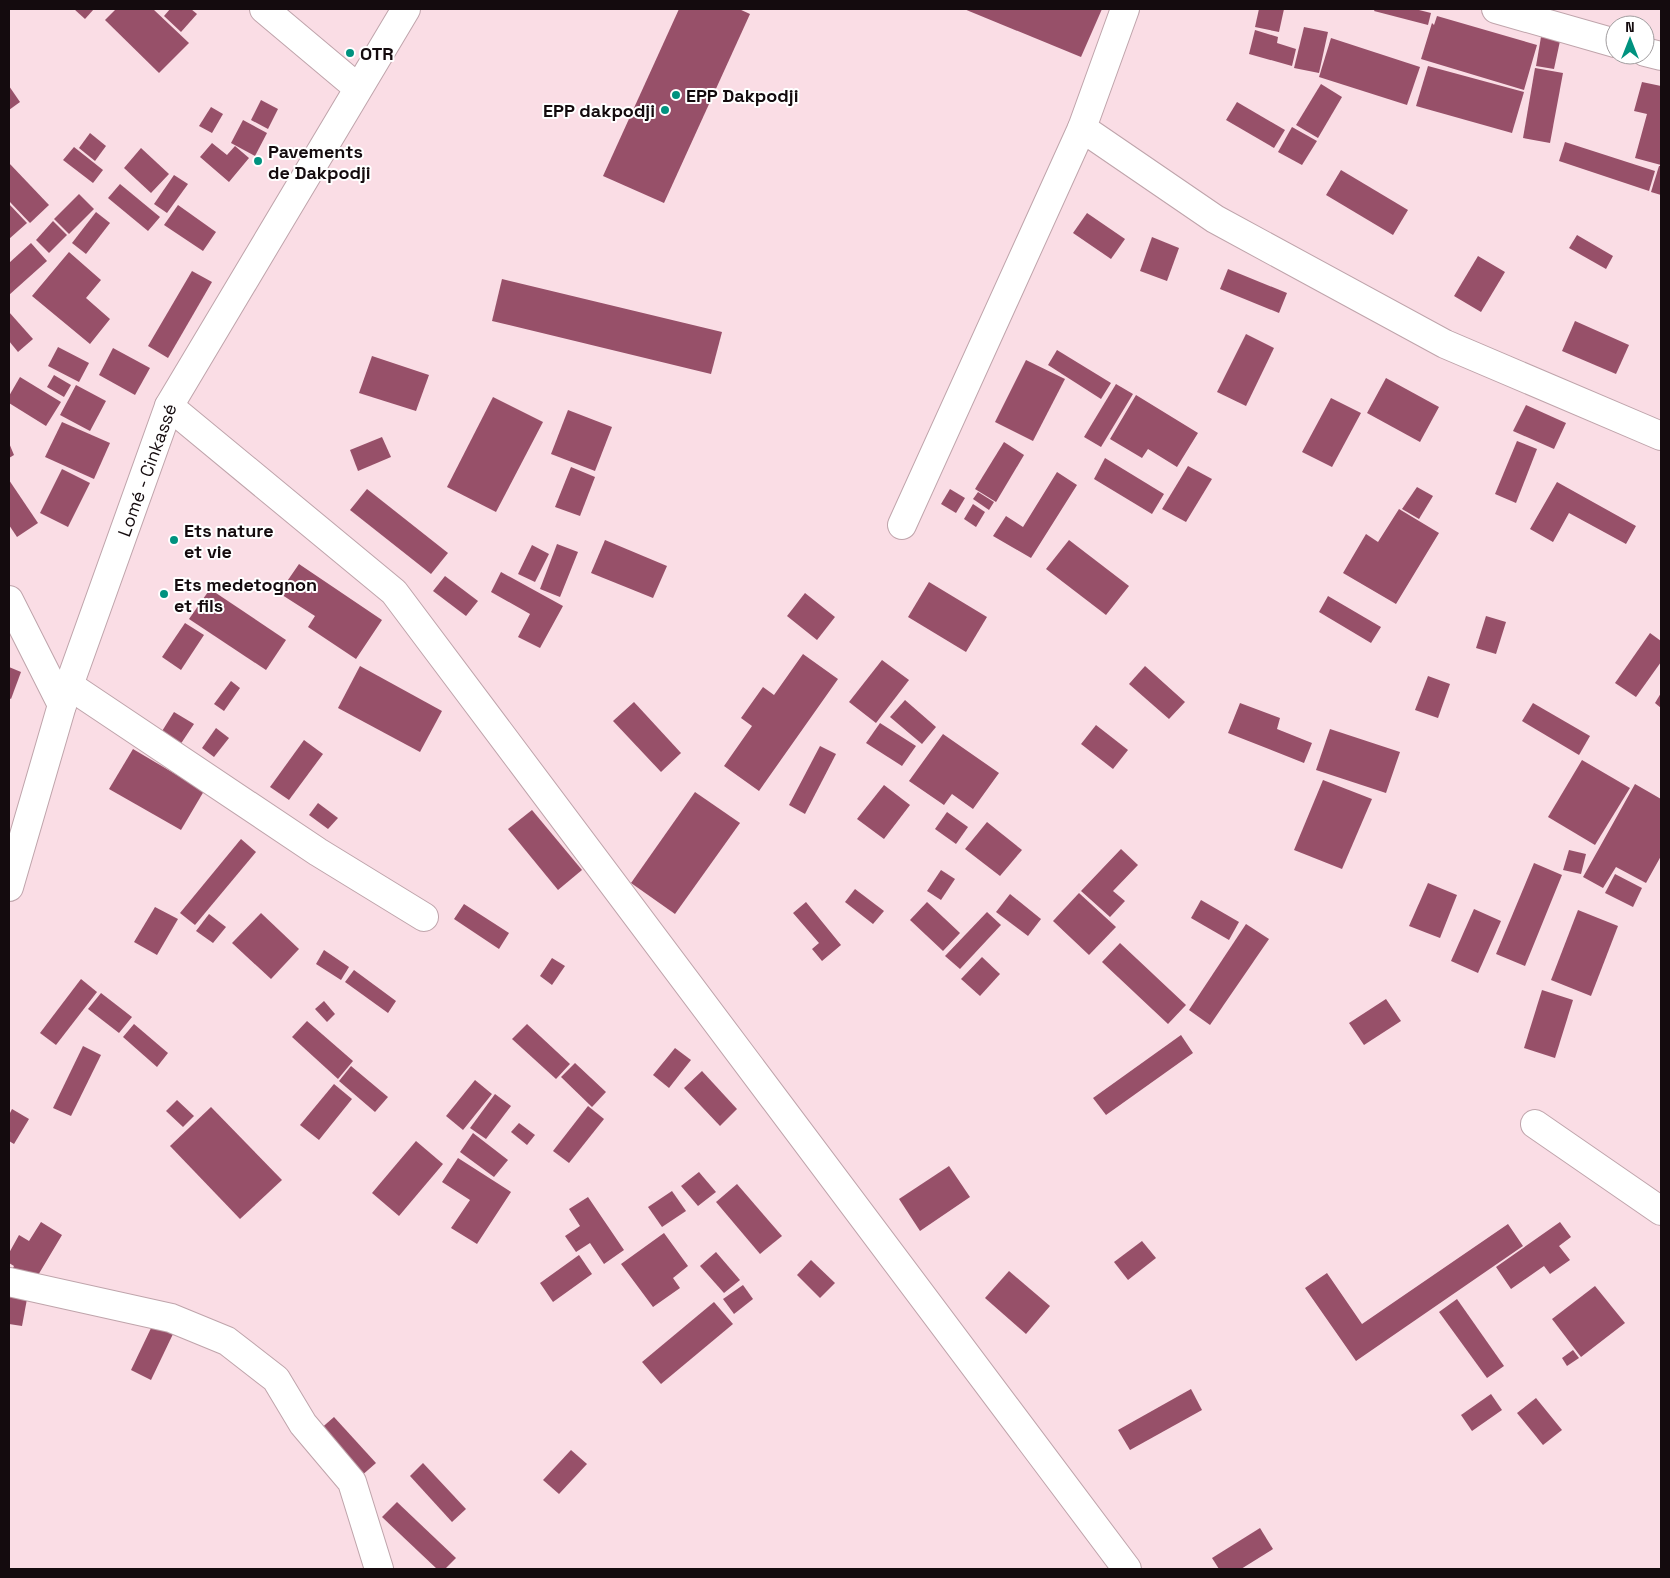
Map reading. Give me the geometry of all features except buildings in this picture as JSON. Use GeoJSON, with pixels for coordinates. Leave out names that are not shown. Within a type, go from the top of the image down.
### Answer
{"type":"FeatureCollection","features":[{"type":"Feature","properties":{"kind":"main road"},"geometry":{"type":"LineString","coordinates":[[264,9],[358,88]]}},
{"type":"Feature","properties":{"kind":"main road","name":"Lomé - Cinkassé"},"geometry":{"type":"LineString","coordinates":[[9,887],[66,696],[169,406],[406,9]]}},
{"type":"Feature","properties":{"kind":"main road"},"geometry":{"type":"LineString","coordinates":[[902,525],[1082,128],[1124,9]]}},
{"type":"Feature","properties":{"kind":"main road"},"geometry":{"type":"LineString","coordinates":[[1496,9],[1605,40]]}},
{"type":"Feature","properties":{"kind":"main road"},"geometry":{"type":"LineString","coordinates":[[1082,128],[1215,219],[1445,344],[1661,436]]}},
{"type":"Feature","properties":{"kind":"main road"},"geometry":{"type":"LineString","coordinates":[[169,406],[394,592],[1127,1569]]}},
{"type":"Feature","properties":{"kind":"main road"},"geometry":{"type":"LineString","coordinates":[[9,600],[66,696],[424,917]]}},
{"type":"Feature","properties":{"kind":"main road"},"geometry":{"type":"LineString","coordinates":[[1535,1124],[1661,1211]]}},
{"type":"Feature","properties":{"kind":"main road"},"geometry":{"type":"LineString","coordinates":[[9,1282],[171,1318],[227,1340],[276,1379],[303,1424],[352,1482],[379,1569]]}},
{"type":"Feature","properties":{"kind":"place","name":"OTR"},"geometry":{"type":"Point","coordinates":[350,53]}},
{"type":"Feature","properties":{"kind":"place","name":"EPP Dakpodji"},"geometry":{"type":"Point","coordinates":[676,95]}},
{"type":"Feature","properties":{"kind":"place","name":"EPP dakpodji"},"geometry":{"type":"Point","coordinates":[665,110]}},
{"type":"Feature","properties":{"kind":"place","name":"Pavements de Dakpodji"},"geometry":{"type":"Point","coordinates":[258,161]}},
{"type":"Feature","properties":{"kind":"place","name":"Ets nature et vie"},"geometry":{"type":"Point","coordinates":[174,540]}},
{"type":"Feature","properties":{"kind":"place","name":"Ets medetognon et fils"},"geometry":{"type":"Point","coordinates":[164,594]}}]}
